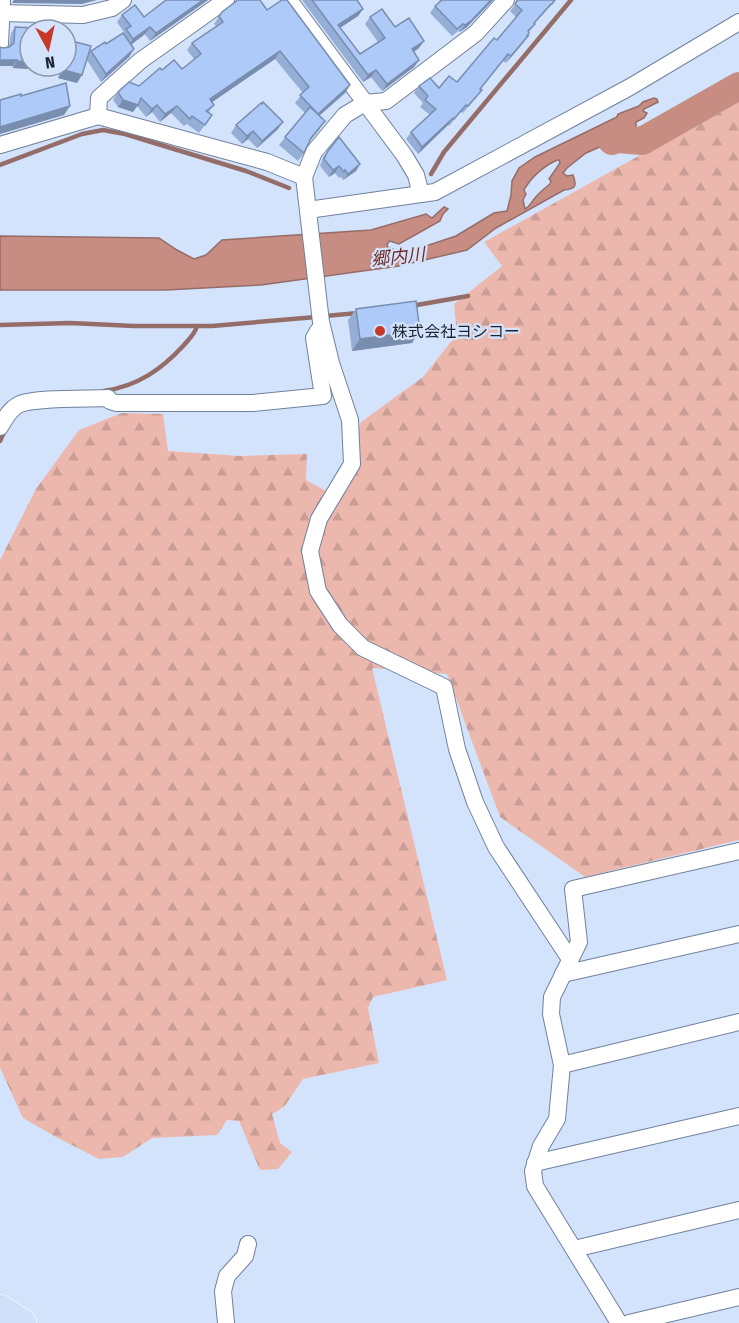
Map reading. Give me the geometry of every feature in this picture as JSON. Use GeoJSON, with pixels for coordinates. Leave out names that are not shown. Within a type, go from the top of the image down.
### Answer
{"type":"FeatureCollection","features":[{"type":"Feature","properties":{"kind":"main road"},"geometry":{"type":"LineString","coordinates":[[0,1308],[23,1323]]}},
{"type":"Feature","properties":{"kind":"street"},"geometry":{"type":"LineString","coordinates":[[0,44],[2,6],[83,15],[112,8],[123,0]]}},
{"type":"Feature","properties":{"kind":"street"},"geometry":{"type":"LineString","coordinates":[[98,116],[99,98],[140,61],[226,0]]}},
{"type":"Feature","properties":{"kind":"street"},"geometry":{"type":"LineString","coordinates":[[289,0],[404,155],[416,175],[421,194]]}},
{"type":"Feature","properties":{"kind":"street"},"geometry":{"type":"LineString","coordinates":[[506,0],[476,33],[386,101],[365,104],[345,116],[314,152],[304,177],[319,314],[331,363],[350,420],[352,464],[320,519],[310,551],[318,591],[340,625],[363,648],[444,687],[457,749],[475,802],[496,847],[566,967]]}},
{"type":"Feature","properties":{"kind":"street"},"geometry":{"type":"LineString","coordinates":[[308,213],[435,192],[630,87],[739,22]]}},
{"type":"Feature","properties":{"kind":"street"},"geometry":{"type":"LineString","coordinates":[[0,145],[98,116],[267,162],[304,177]]}},
{"type":"Feature","properties":{"kind":"street"},"geometry":{"type":"LineString","coordinates":[[0,427],[6,416],[19,404],[32,401],[108,398],[110,402],[116,403],[241,403],[323,396],[314,338],[319,314]]}},
{"type":"Feature","properties":{"kind":"street"},"geometry":{"type":"LineString","coordinates":[[619,1323],[535,1186],[533,1171],[541,1146],[556,1119],[562,1065],[551,1014],[552,997],[579,942],[573,889],[739,851]]}},
{"type":"Feature","properties":{"kind":"street"},"geometry":{"type":"LineString","coordinates":[[566,967],[739,934]]}},
{"type":"Feature","properties":{"kind":"street"},"geometry":{"type":"LineString","coordinates":[[562,1065],[739,1022]]}},
{"type":"Feature","properties":{"kind":"street"},"geometry":{"type":"LineString","coordinates":[[535,1163],[739,1116]]}},
{"type":"Feature","properties":{"kind":"street"},"geometry":{"type":"LineString","coordinates":[[574,1249],[739,1210]]}},
{"type":"Feature","properties":{"kind":"street"},"geometry":{"type":"LineString","coordinates":[[226,1323],[223,1291],[227,1276],[245,1256],[248,1244]]}},
{"type":"Feature","properties":{"kind":"street"},"geometry":{"type":"LineString","coordinates":[[628,1323],[739,1297]]}},
{"type":"Feature","properties":{"kind":"green space"},"geometry":{"type":"Polygon","coordinates":[[[739,100],[739,840],[585,877],[500,817],[447,674],[372,668],[447,980],[373,997],[368,1008],[379,1063],[303,1079],[284,1107],[272,1114],[280,1143],[292,1152],[278,1169],[260,1170],[239,1121],[227,1120],[217,1135],[152,1138],[123,1157],[99,1159],[23,1118],[0,1068],[0,560],[36,489],[79,430],[122,413],[163,414],[168,451],[240,456],[307,454],[306,480],[341,499],[360,463],[357,433],[361,422],[423,377],[457,334],[454,304],[502,266],[484,242],[739,100]]]}},
{"type":"Feature","properties":{"kind":"water"},"geometry":{"type":"Polygon","coordinates":[[[654,98],[658,102],[644,109],[643,111],[647,113],[644,118],[636,122],[636,133],[651,137],[636,147],[627,143],[602,146],[586,153],[563,173],[567,176],[573,175],[575,184],[573,188],[564,190],[496,228],[467,250],[399,266],[261,285],[166,290],[0,290],[0,236],[159,238],[194,259],[206,255],[222,240],[371,230],[426,214],[432,218],[444,207],[448,209],[440,221],[399,244],[390,241],[387,244],[388,248],[393,249],[395,253],[414,250],[456,236],[494,213],[507,211],[512,181],[519,168],[535,157],[654,98]],[[559,160],[552,162],[534,176],[527,185],[523,200],[525,209],[550,184],[549,179],[560,163],[559,160]]]}},
{"type":"Feature","properties":{"kind":"building"},"geometry":{"type":"Polygon","coordinates":[[[166,0],[203,0],[156,33],[150,27],[133,39],[126,29],[131,26],[122,15],[135,5],[144,17],[166,0]]]}},
{"type":"Feature","properties":{"kind":"building"},"geometry":{"type":"Polygon","coordinates":[[[238,0],[260,0],[267,10],[282,0],[287,0],[350,85],[318,114],[300,95],[309,87],[280,51],[210,99],[214,105],[206,111],[212,115],[205,125],[192,116],[190,119],[177,106],[165,114],[157,105],[152,109],[141,98],[138,105],[123,100],[118,92],[129,82],[139,86],[160,68],[162,70],[174,60],[182,69],[201,54],[192,43],[223,22],[219,16],[238,0]]]}},
{"type":"Feature","properties":{"kind":"building"},"geometry":{"type":"Polygon","coordinates":[[[312,0],[357,0],[363,9],[338,25],[360,54],[385,38],[370,17],[382,9],[395,27],[409,18],[424,41],[412,49],[419,60],[387,84],[376,70],[368,75],[312,0]]]}},
{"type":"Feature","properties":{"kind":"building"},"geometry":{"type":"Polygon","coordinates":[[[442,0],[491,0],[472,20],[457,29],[435,6],[442,0]]]}},
{"type":"Feature","properties":{"kind":"building"},"geometry":{"type":"Polygon","coordinates":[[[518,0],[555,0],[534,23],[528,31],[528,36],[511,56],[508,54],[468,106],[466,105],[454,119],[422,147],[411,132],[436,109],[425,100],[428,96],[419,86],[430,78],[439,88],[449,76],[457,82],[494,38],[497,40],[522,10],[515,4],[518,0]]]}},
{"type":"Feature","properties":{"kind":"building"},"geometry":{"type":"Polygon","coordinates":[[[15,27],[18,27],[18,61],[0,60],[0,47],[9,47],[14,43],[15,27]]]}},
{"type":"Feature","properties":{"kind":"building"},"geometry":{"type":"Polygon","coordinates":[[[123,33],[134,49],[106,74],[91,51],[123,33]]]}},
{"type":"Feature","properties":{"kind":"building"},"geometry":{"type":"Polygon","coordinates":[[[78,43],[91,46],[82,75],[78,74],[78,43]]]}},
{"type":"Feature","properties":{"kind":"building"},"geometry":{"type":"Polygon","coordinates":[[[66,83],[70,106],[0,127],[0,100],[66,83]]]}},
{"type":"Feature","properties":{"kind":"building"},"geometry":{"type":"Polygon","coordinates":[[[263,102],[283,122],[262,141],[253,131],[247,136],[236,125],[263,102]]]}},
{"type":"Feature","properties":{"kind":"building"},"geometry":{"type":"Polygon","coordinates":[[[310,107],[325,121],[311,138],[304,153],[285,137],[310,107]]]}},
{"type":"Feature","properties":{"kind":"building"},"geometry":{"type":"Polygon","coordinates":[[[339,137],[360,164],[348,174],[339,166],[333,170],[324,159],[339,137]]]}},
{"type":"Feature","properties":{"kind":"building"},"geometry":{"type":"Polygon","coordinates":[[[416,301],[420,331],[360,339],[356,309],[416,301]]]}},
{"type":"Feature","properties":{"kind":"waterway"},"geometry":{"type":"LineString","coordinates":[[431,174],[444,152],[571,0]]}},
{"type":"Feature","properties":{"kind":"waterway","name":"郷内川"},"geometry":{"type":"LineString","coordinates":[[612,141],[618,139],[642,141],[739,86]]}},
{"type":"Feature","properties":{"kind":"waterway"},"geometry":{"type":"LineString","coordinates":[[0,165],[82,134],[103,130],[125,134],[246,171],[289,188]]}},
{"type":"Feature","properties":{"kind":"waterway"},"geometry":{"type":"LineString","coordinates":[[411,306],[468,296]]}},
{"type":"Feature","properties":{"kind":"waterway"},"geometry":{"type":"LineString","coordinates":[[325,316],[358,313]]}},
{"type":"Feature","properties":{"kind":"waterway"},"geometry":{"type":"LineString","coordinates":[[0,325],[70,323],[212,326],[316,317]]}},
{"type":"Feature","properties":{"kind":"waterway"},"geometry":{"type":"LineString","coordinates":[[104,391],[138,381],[158,369],[184,345],[197,326]]}},
{"type":"Feature","properties":{"kind":"waterway"},"geometry":{"type":"LineString","coordinates":[[0,441],[5,430]]}},
{"type":"Feature","properties":{"kind":"place","name":"株式会社ヨシコー"},"geometry":{"type":"Point","coordinates":[380,331]}}]}
